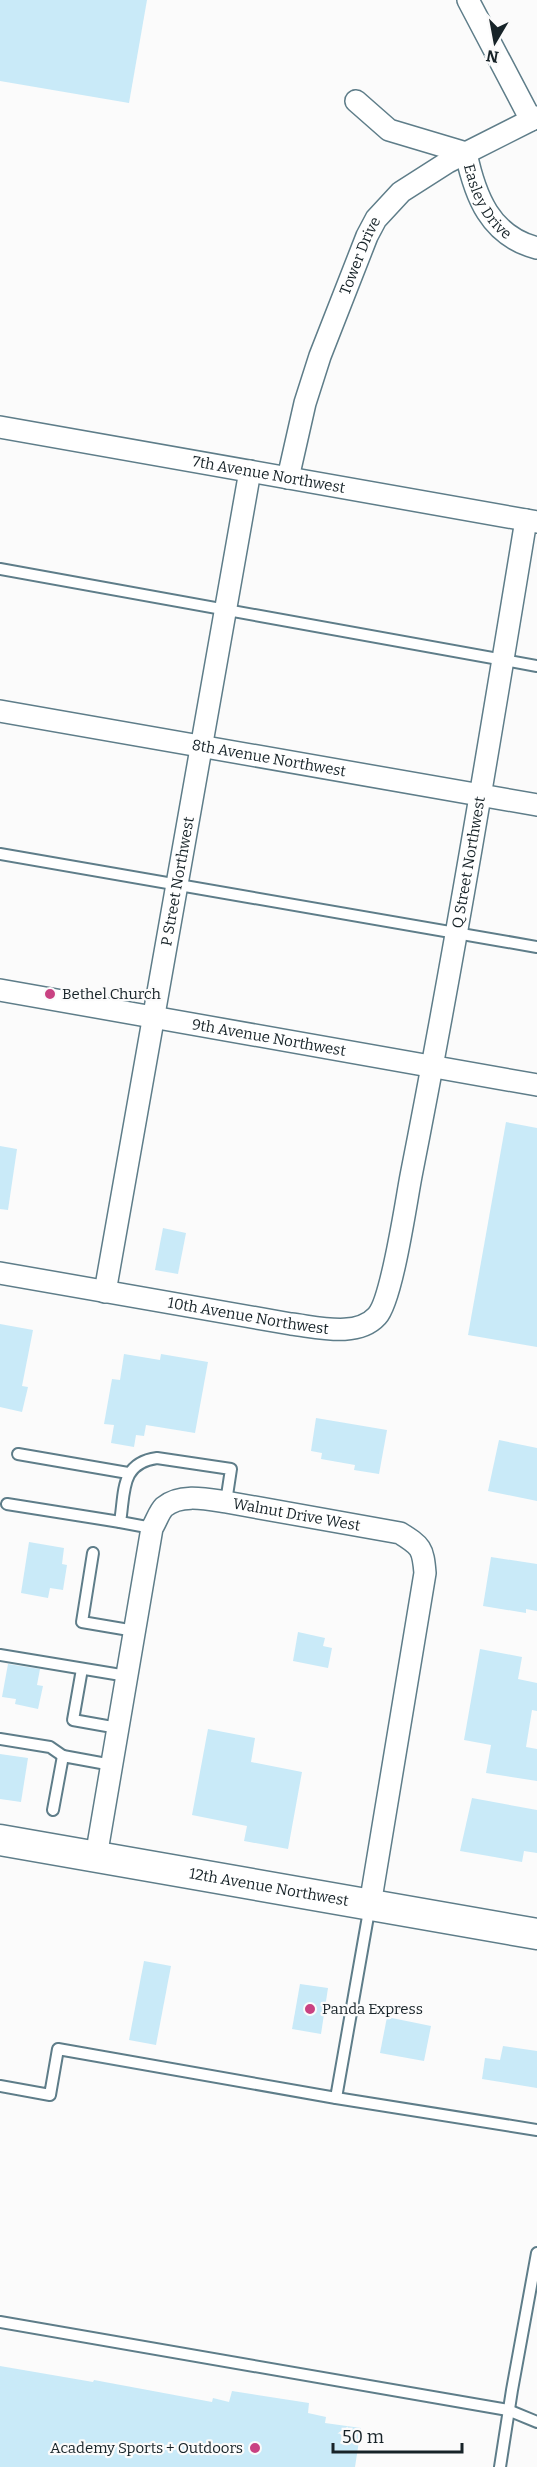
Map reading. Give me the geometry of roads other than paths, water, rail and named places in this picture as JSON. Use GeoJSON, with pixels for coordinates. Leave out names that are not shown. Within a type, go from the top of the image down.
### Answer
{"type":"FeatureCollection","features":[{"type":"Feature","properties":{"kind":"main road","name":"12th Avenue Northwest"},"geometry":{"type":"LineString","coordinates":[[0,1840],[537,1935]]}},
{"type":"Feature","properties":{"kind":"street"},"geometry":{"type":"LineString","coordinates":[[468,0],[534,119]]}},
{"type":"Feature","properties":{"kind":"street","name":"Easley Drive"},"geometry":{"type":"LineString","coordinates":[[356,101],[389,130],[466,153],[472,183],[490,218],[517,241],[537,248]]}},
{"type":"Feature","properties":{"kind":"street","name":"Tower Drive"},"geometry":{"type":"LineString","coordinates":[[288,478],[305,403],[320,356],[367,236],[376,219],[401,192],[466,153],[534,119]]}},
{"type":"Feature","properties":{"kind":"street","name":"7th Avenue Northwest"},"geometry":{"type":"LineString","coordinates":[[0,427],[531,521]]}},
{"type":"Feature","properties":{"kind":"street","name":"P Street Northwest"},"geometry":{"type":"LineString","coordinates":[[105,1292],[250,471]]}},
{"type":"Feature","properties":{"kind":"street","name":"Q Street Northwest"},"geometry":{"type":"LineString","coordinates":[[406,1203],[503,660],[531,521]]}},
{"type":"Feature","properties":{"kind":"street","name":"8th Avenue Northwest"},"geometry":{"type":"LineString","coordinates":[[0,711],[537,805]]}},
{"type":"Feature","properties":{"kind":"street","name":"9th Avenue Northwest"},"geometry":{"type":"LineString","coordinates":[[0,990],[537,1085]]}},
{"type":"Feature","properties":{"kind":"street","name":"10th Avenue Northwest"},"geometry":{"type":"LineString","coordinates":[[0,1274],[291,1324],[339,1329],[357,1328],[370,1323],[380,1314],[386,1298],[406,1203]]}},
{"type":"Feature","properties":{"kind":"street","name":"Walnut Drive West"},"geometry":{"type":"LineString","coordinates":[[96,1857],[152,1528],[164,1507],[177,1500],[201,1498],[226,1502],[400,1533],[418,1544],[424,1557],[425,1573],[370,1905]]}},
{"type":"Feature","properties":{"kind":"lane"},"geometry":{"type":"LineString","coordinates":[[0,569],[537,666]]}},
{"type":"Feature","properties":{"kind":"lane"},"geometry":{"type":"LineString","coordinates":[[0,854],[537,947]]}},
{"type":"Feature","properties":{"kind":"lane"},"geometry":{"type":"LineString","coordinates":[[18,1454],[128,1473]]}},
{"type":"Feature","properties":{"kind":"lane"},"geometry":{"type":"LineString","coordinates":[[120,1522],[128,1473],[145,1459],[157,1458],[231,1469],[226,1502]]}},
{"type":"Feature","properties":{"kind":"lane"},"geometry":{"type":"LineString","coordinates":[[7,1504],[152,1528]]}},
{"type":"Feature","properties":{"kind":"lane"},"geometry":{"type":"LineString","coordinates":[[93,1553],[82,1622],[135,1631]]}},
{"type":"Feature","properties":{"kind":"lane"},"geometry":{"type":"LineString","coordinates":[[0,1655],[127,1676]]}},
{"type":"Feature","properties":{"kind":"lane"},"geometry":{"type":"LineString","coordinates":[[82,1669],[73,1720],[118,1728]]}},
{"type":"Feature","properties":{"kind":"lane"},"geometry":{"type":"LineString","coordinates":[[0,1739],[50,1747],[63,1756],[112,1765]]}},
{"type":"Feature","properties":{"kind":"lane"},"geometry":{"type":"LineString","coordinates":[[53,1810],[63,1756]]}},
{"type":"Feature","properties":{"kind":"lane"},"geometry":{"type":"LineString","coordinates":[[336,2098],[370,1905]]}},
{"type":"Feature","properties":{"kind":"lane"},"geometry":{"type":"LineString","coordinates":[[0,2086],[50,2095],[58,2049],[336,2098],[537,2130]]}},
{"type":"Feature","properties":{"kind":"lane"},"geometry":{"type":"LineString","coordinates":[[500,2467],[508,2410],[537,2253]]}},
{"type":"Feature","properties":{"kind":"lane"},"geometry":{"type":"LineString","coordinates":[[0,2322],[508,2410],[537,2422]]}},
{"type":"Feature","properties":{"kind":"place","name":"Bethel Church"},"geometry":{"type":"Point","coordinates":[50,994]}},
{"type":"Feature","properties":{"kind":"place","name":"Panda Express"},"geometry":{"type":"Point","coordinates":[310,2009]}},
{"type":"Feature","properties":{"kind":"place","name":"Academy Sports + Outdoors"},"geometry":{"type":"Point","coordinates":[255,2448]}}]}
